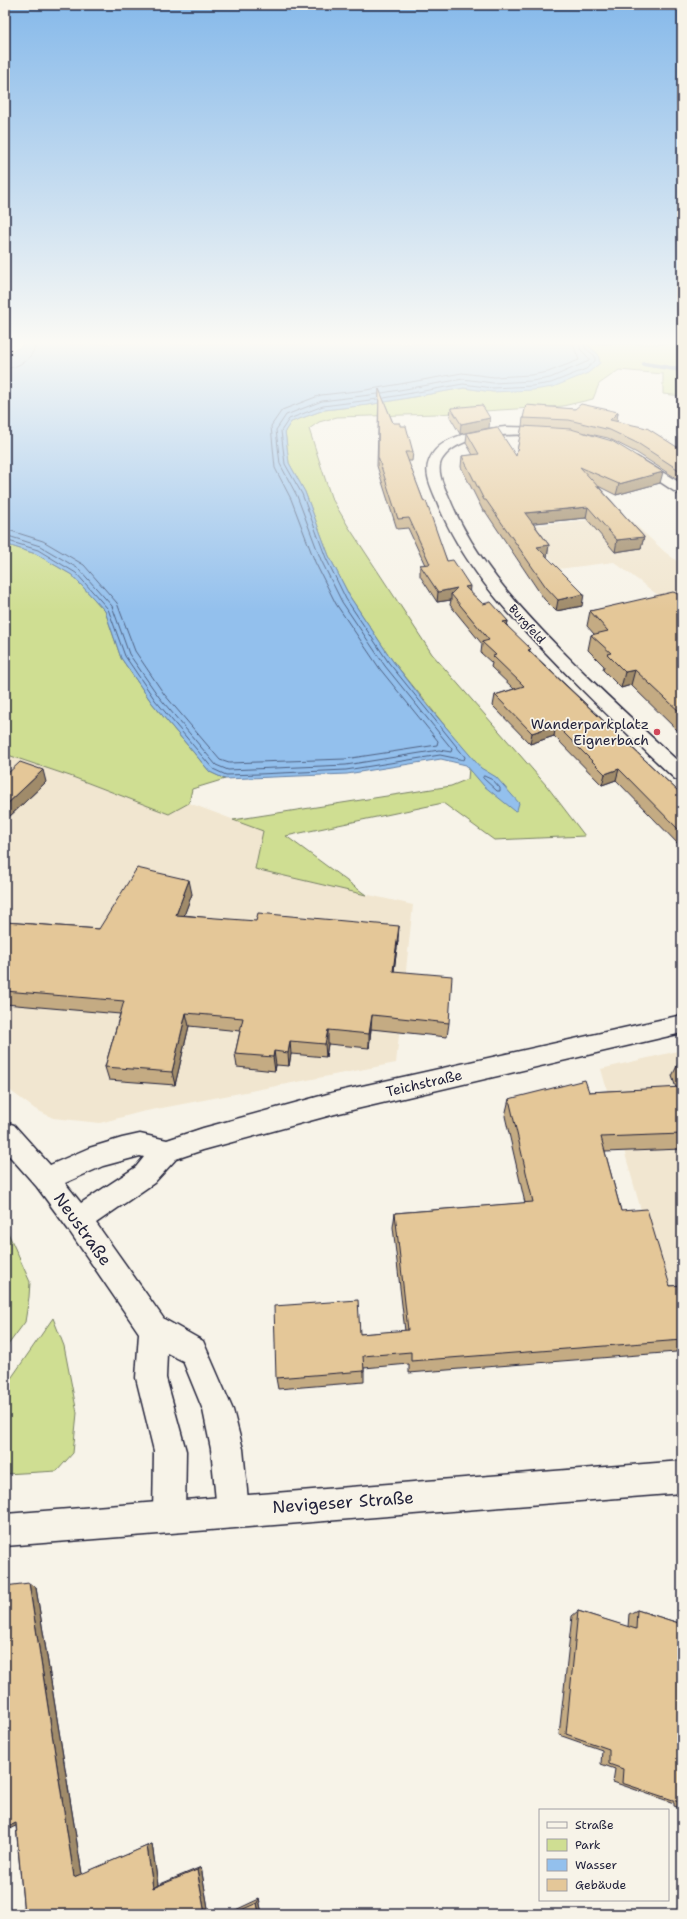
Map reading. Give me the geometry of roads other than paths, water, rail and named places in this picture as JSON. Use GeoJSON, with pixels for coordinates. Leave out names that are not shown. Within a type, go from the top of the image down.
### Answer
{"type":"FeatureCollection","features":[{"type":"Feature","properties":{"kind":"street","name":"Burgfeld"},"geometry":{"type":"LineString","coordinates":[[481,434],[452,443],[436,458],[433,467],[434,477],[442,501],[465,548],[505,599],[557,656],[618,717],[682,775]]}},
{"type":"Feature","properties":{"kind":"street","name":"Burgfeld"},"geometry":{"type":"LineString","coordinates":[[562,434],[566,434]]}},
{"type":"Feature","properties":{"kind":"street"},"geometry":{"type":"LineString","coordinates":[[627,455],[682,490]]}},
{"type":"Feature","properties":{"kind":"street","name":"Teichstraße"},"geometry":{"type":"LineString","coordinates":[[78,1220],[145,1175],[167,1151],[203,1139],[336,1103],[682,1024]]}},
{"type":"Feature","properties":{"kind":"street","name":"Neustraße"},"geometry":{"type":"LineString","coordinates":[[5,1133],[46,1179],[78,1220],[154,1330],[193,1351],[218,1410],[227,1449],[233,1511]]}},
{"type":"Feature","properties":{"kind":"street"},"geometry":{"type":"LineString","coordinates":[[46,1179],[98,1156],[122,1149],[140,1145],[167,1151]]}},
{"type":"Feature","properties":{"kind":"street"},"geometry":{"type":"LineString","coordinates":[[154,1330],[151,1378],[164,1423],[170,1451],[169,1516]]}},
{"type":"Feature","properties":{"kind":"street","name":"Nevigeser Straße"},"geometry":{"type":"LineString","coordinates":[[5,1530],[682,1477]]}},
{"type":"Feature","properties":{"kind":"water"},"geometry":{"type":"Polygon","coordinates":[[[5,434],[285,434],[289,463],[305,492],[329,556],[350,597],[392,660],[427,705],[481,768],[496,777],[519,803],[517,810],[515,811],[484,786],[466,765],[441,759],[347,774],[225,779],[210,772],[152,703],[121,658],[105,611],[72,575],[36,554],[5,544],[5,434]]]}},
{"type":"Feature","properties":{"kind":"place","name":"Wanderparkplatz Eignerbach"},"geometry":{"type":"Point","coordinates":[657,732]}}]}
